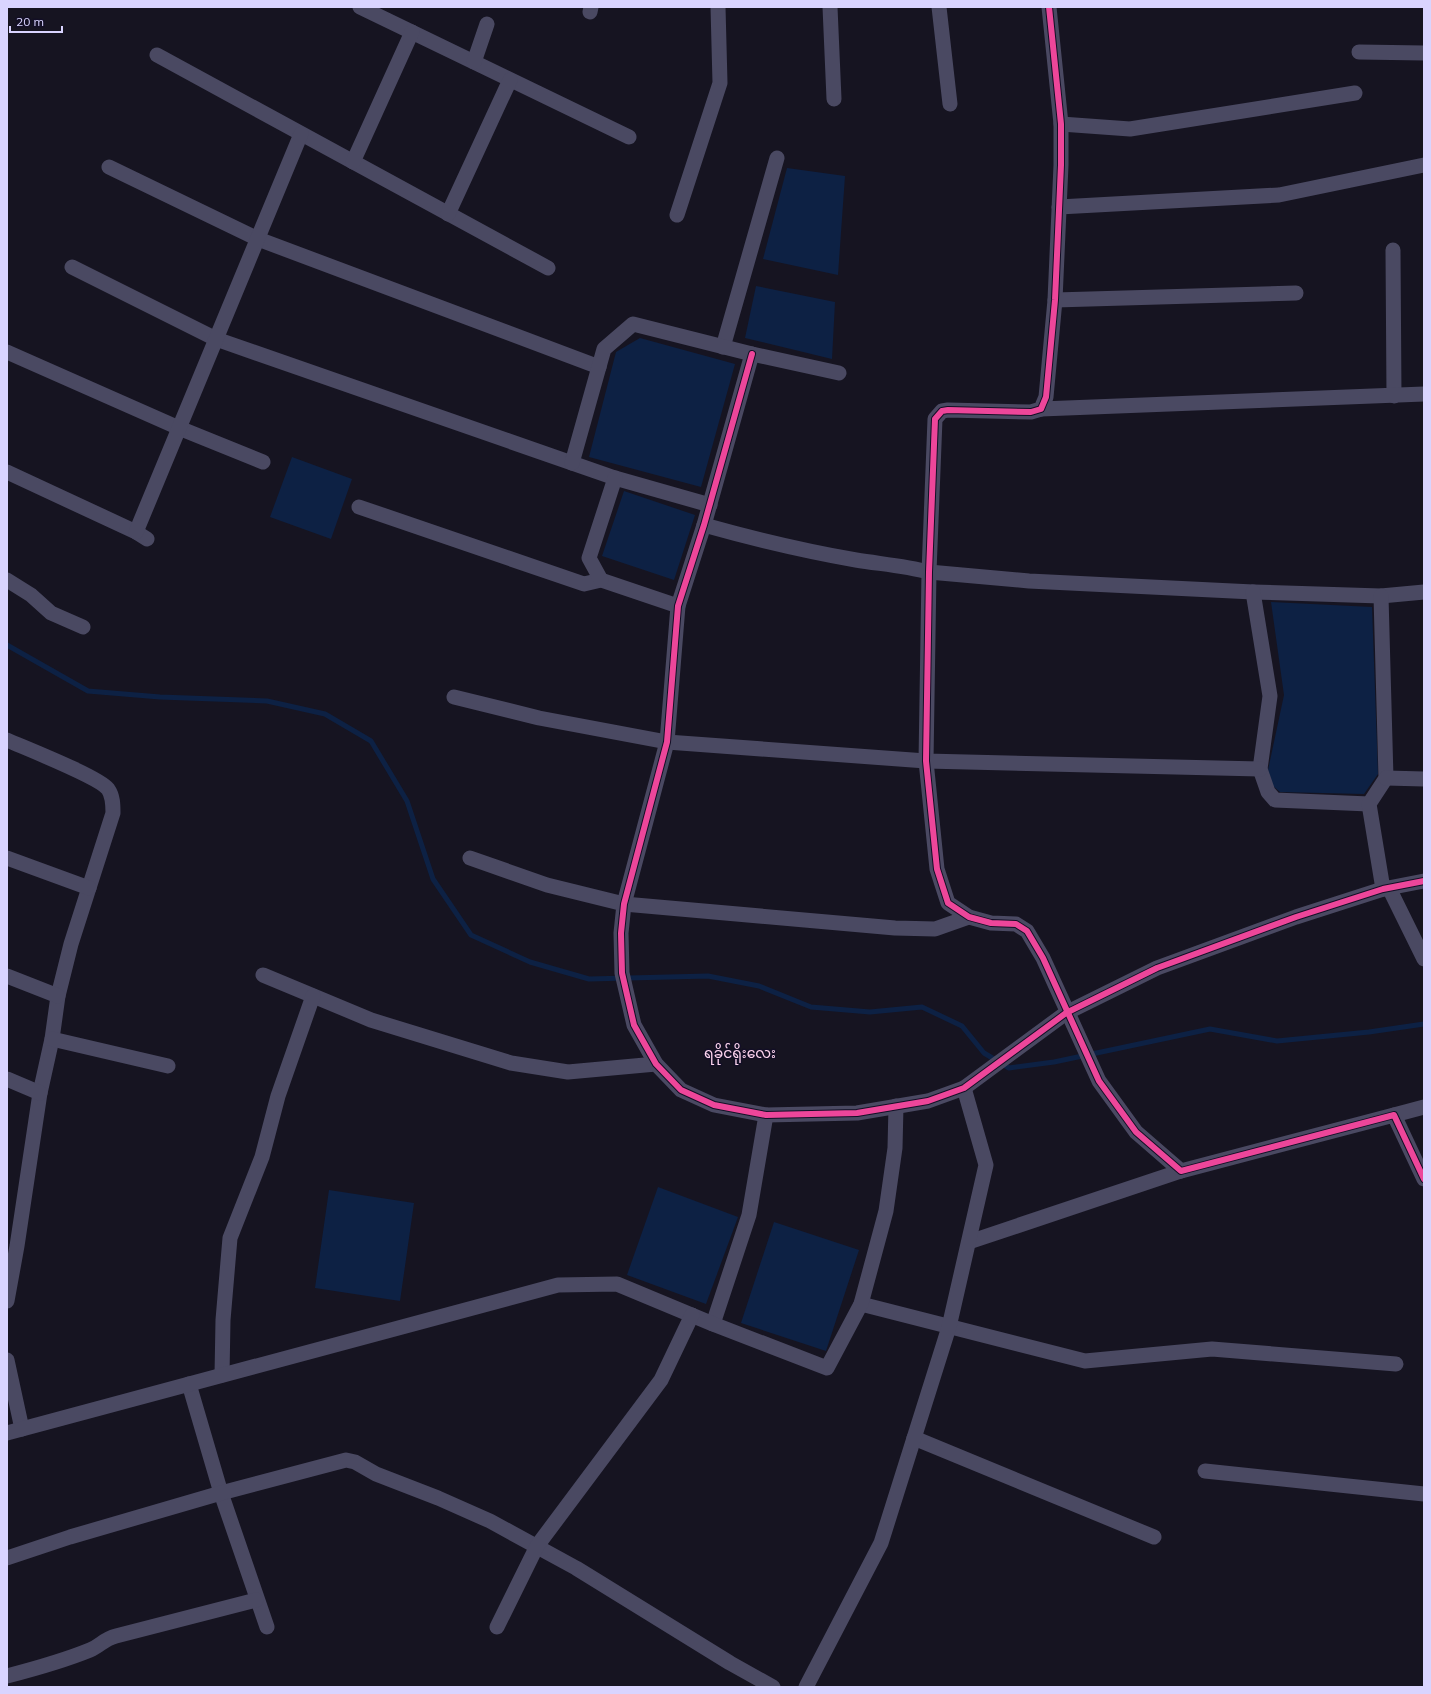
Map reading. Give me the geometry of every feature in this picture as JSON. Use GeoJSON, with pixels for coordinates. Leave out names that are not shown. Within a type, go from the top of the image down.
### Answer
{"type":"FeatureCollection","features":[{"type":"Feature","properties":{"kind":"street"},"geometry":{"type":"LineString","coordinates":[[677,215],[720,83],[718,7]]}},
{"type":"Feature","properties":{"kind":"street"},"geometry":{"type":"LineString","coordinates":[[830,7],[834,99]]}},
{"type":"Feature","properties":{"kind":"street"},"geometry":{"type":"LineString","coordinates":[[939,7],[950,104]]}},
{"type":"Feature","properties":{"kind":"street"},"geometry":{"type":"LineString","coordinates":[[1041,410],[1046,397],[1055,300],[1061,124],[1049,7]]}},
{"type":"Feature","properties":{"kind":"street"},"geometry":{"type":"LineString","coordinates":[[368,9],[412,32],[629,137]]}},
{"type":"Feature","properties":{"kind":"street"},"geometry":{"type":"LineString","coordinates":[[474,62],[488,24]]}},
{"type":"Feature","properties":{"kind":"street"},"geometry":{"type":"LineString","coordinates":[[353,162],[412,32]]}},
{"type":"Feature","properties":{"kind":"street"},"geometry":{"type":"LineString","coordinates":[[1359,52],[1424,53]]}},
{"type":"Feature","properties":{"kind":"street"},"geometry":{"type":"LineString","coordinates":[[157,55],[548,268]]}},
{"type":"Feature","properties":{"kind":"street"},"geometry":{"type":"LineString","coordinates":[[448,214],[510,80]]}},
{"type":"Feature","properties":{"kind":"street"},"geometry":{"type":"LineString","coordinates":[[1061,124],[1130,129],[1355,93]]}},
{"type":"Feature","properties":{"kind":"street"},"geometry":{"type":"LineString","coordinates":[[7,472],[141,536],[179,428],[301,134]]}},
{"type":"Feature","properties":{"kind":"street"},"geometry":{"type":"LineString","coordinates":[[723,347],[776,158]]}},
{"type":"Feature","properties":{"kind":"street"},"geometry":{"type":"LineString","coordinates":[[1059,207],[1279,195],[1424,165]]}},
{"type":"Feature","properties":{"kind":"street"},"geometry":{"type":"LineString","coordinates":[[109,167],[258,238],[599,367]]}},
{"type":"Feature","properties":{"kind":"street"},"geometry":{"type":"LineString","coordinates":[[1393,250],[1394,396]]}},
{"type":"Feature","properties":{"kind":"street"},"geometry":{"type":"LineString","coordinates":[[72,268],[216,339],[615,478],[710,505]]}},
{"type":"Feature","properties":{"kind":"street"},"geometry":{"type":"LineString","coordinates":[[1055,300],[1296,293]]}},
{"type":"Feature","properties":{"kind":"street"},"geometry":{"type":"LineString","coordinates":[[572,463],[604,349],[633,324],[752,354],[840,373]]}},
{"type":"Feature","properties":{"kind":"street"},"geometry":{"type":"LineString","coordinates":[[7,352],[179,428],[263,462]]}},
{"type":"Feature","properties":{"kind":"street"},"geometry":{"type":"LineString","coordinates":[[752,354],[704,526],[678,606],[667,742],[624,904],[621,933],[622,973],[634,1025],[656,1064],[681,1090],[714,1105],[766,1115],[857,1113],[928,1101],[964,1088],[1066,1013],[1157,968],[1296,916],[1386,888],[1424,881]]}},
{"type":"Feature","properties":{"kind":"street"},"geometry":{"type":"LineString","coordinates":[[1181,1171],[1136,1132],[1099,1081],[1066,1013],[1042,958],[1027,931],[1016,924],[991,923],[969,917],[948,903],[937,869],[926,761],[929,572],[935,419],[942,412],[948,410],[1031,412],[1041,410],[1424,394]]}},
{"type":"Feature","properties":{"kind":"street"},"geometry":{"type":"LineString","coordinates":[[601,580],[589,558],[615,478]]}},
{"type":"Feature","properties":{"kind":"street"},"geometry":{"type":"LineString","coordinates":[[359,507],[584,584],[601,580],[678,606]]}},
{"type":"Feature","properties":{"kind":"street"},"geometry":{"type":"LineString","coordinates":[[704,526],[780,545],[929,572],[1029,581],[1253,592],[1381,596],[1424,592]]}},
{"type":"Feature","properties":{"kind":"street"},"geometry":{"type":"LineString","coordinates":[[7,580],[31,595],[51,613],[84,627]]}},
{"type":"Feature","properties":{"kind":"street"},"geometry":{"type":"LineString","coordinates":[[1253,592],[1270,696],[1260,769],[1268,792],[1275,800],[1369,804]]}},
{"type":"Feature","properties":{"kind":"street"},"geometry":{"type":"LineString","coordinates":[[1381,596],[1386,778],[1369,804],[1386,888],[1424,959]]}},
{"type":"Feature","properties":{"kind":"street"},"geometry":{"type":"LineString","coordinates":[[454,697],[539,718],[667,742],[926,761],[1260,769]]}},
{"type":"Feature","properties":{"kind":"street"},"geometry":{"type":"LineString","coordinates":[[7,740],[93,779],[108,789],[113,801],[113,813],[90,888],[70,944],[58,996],[52,1039],[40,1093],[7,1301]]}},
{"type":"Feature","properties":{"kind":"street"},"geometry":{"type":"LineString","coordinates":[[1386,778],[1424,779]]}},
{"type":"Feature","properties":{"kind":"street"},"geometry":{"type":"LineString","coordinates":[[7,858],[90,888]]}},
{"type":"Feature","properties":{"kind":"street"},"geometry":{"type":"LineString","coordinates":[[470,858],[547,886],[624,904],[895,928],[935,929],[969,917]]}},
{"type":"Feature","properties":{"kind":"street"},"geometry":{"type":"LineString","coordinates":[[263,975],[371,1020],[511,1063],[568,1072],[656,1064]]}},
{"type":"Feature","properties":{"kind":"street"},"geometry":{"type":"LineString","coordinates":[[7,976],[58,996]]}},
{"type":"Feature","properties":{"kind":"street"},"geometry":{"type":"LineString","coordinates":[[222,1375],[223,1320],[230,1238],[262,1157],[278,1096],[313,996]]}},
{"type":"Feature","properties":{"kind":"street"},"geometry":{"type":"LineString","coordinates":[[52,1039],[168,1066]]}},
{"type":"Feature","properties":{"kind":"street"},"geometry":{"type":"LineString","coordinates":[[7,1079],[40,1093]]}},
{"type":"Feature","properties":{"kind":"street"},"geometry":{"type":"LineString","coordinates":[[806,1687],[881,1543],[949,1327],[986,1165],[964,1088]]}},
{"type":"Feature","properties":{"kind":"street"},"geometry":{"type":"LineString","coordinates":[[7,1433],[558,1284],[617,1284],[713,1324],[827,1368],[862,1304],[886,1211],[895,1148],[896,1106]]}},
{"type":"Feature","properties":{"kind":"street"},"geometry":{"type":"LineString","coordinates":[[969,1242],[1181,1171],[1424,1107]]}},
{"type":"Feature","properties":{"kind":"street"},"geometry":{"type":"LineString","coordinates":[[713,1324],[749,1215],[766,1115]]}},
{"type":"Feature","properties":{"kind":"street"},"geometry":{"type":"LineString","coordinates":[[1394,1115],[1424,1179]]}},
{"type":"Feature","properties":{"kind":"street"},"geometry":{"type":"LineString","coordinates":[[862,1304],[1085,1361],[1212,1349],[1396,1364]]}},
{"type":"Feature","properties":{"kind":"street"},"geometry":{"type":"LineString","coordinates":[[497,1627],[537,1546],[661,1380],[692,1315]]}},
{"type":"Feature","properties":{"kind":"street"},"geometry":{"type":"LineString","coordinates":[[7,1360],[22,1429]]}},
{"type":"Feature","properties":{"kind":"street"},"geometry":{"type":"LineString","coordinates":[[188,1384],[221,1493],[256,1600],[267,1627]]}},
{"type":"Feature","properties":{"kind":"street"},"geometry":{"type":"LineString","coordinates":[[914,1438],[1154,1537]]}},
{"type":"Feature","properties":{"kind":"street"},"geometry":{"type":"LineString","coordinates":[[7,1558],[70,1537],[221,1493],[346,1460],[355,1462],[376,1474],[438,1498],[483,1518],[537,1546],[583,1572],[730,1664],[773,1687]]}},
{"type":"Feature","properties":{"kind":"street"},"geometry":{"type":"LineString","coordinates":[[1205,1470],[1424,1494]]}},
{"type":"Feature","properties":{"kind":"street"},"geometry":{"type":"LineString","coordinates":[[7,1676],[34,1669],[91,1650],[106,1639],[256,1600]]}},
{"type":"Feature","properties":{"kind":"water"},"geometry":{"type":"Polygon","coordinates":[[[787,168],[845,176],[838,275],[763,259],[787,168]]]}},
{"type":"Feature","properties":{"kind":"water"},"geometry":{"type":"Polygon","coordinates":[[[756,286],[835,302],[832,359],[745,338],[756,286]]]}},
{"type":"Feature","properties":{"kind":"water"},"geometry":{"type":"Polygon","coordinates":[[[640,338],[735,364],[701,487],[589,457],[616,352],[640,338]]]}},
{"type":"Feature","properties":{"kind":"water"},"geometry":{"type":"Polygon","coordinates":[[[292,457],[352,479],[331,539],[270,517],[292,457]]]}},
{"type":"Feature","properties":{"kind":"water"},"geometry":{"type":"Polygon","coordinates":[[[624,491],[695,515],[674,580],[602,556],[624,491]]]}},
{"type":"Feature","properties":{"kind":"water"},"geometry":{"type":"Polygon","coordinates":[[[1271,602],[1372,607],[1378,774],[1364,794],[1280,792],[1273,786],[1268,770],[1284,695],[1271,602]]]}},
{"type":"Feature","properties":{"kind":"water"},"geometry":{"type":"Polygon","coordinates":[[[658,1187],[738,1217],[706,1304],[627,1275],[658,1187]]]}},
{"type":"Feature","properties":{"kind":"water"},"geometry":{"type":"Polygon","coordinates":[[[329,1190],[414,1203],[400,1301],[315,1288],[329,1190]]]}},
{"type":"Feature","properties":{"kind":"water"},"geometry":{"type":"Polygon","coordinates":[[[774,1222],[859,1250],[826,1351],[741,1323],[774,1222]]]}},
{"type":"Feature","properties":{"kind":"waterway"},"geometry":{"type":"LineString","coordinates":[[7,645],[88,691],[160,697],[267,701],[325,714],[371,741],[407,801],[433,879],[471,935],[530,962],[589,979],[708,976],[759,986],[811,1007],[870,1012],[922,1007],[962,1026],[984,1053],[1009,1068],[1054,1062],[1210,1029],[1277,1041],[1369,1032],[1424,1024]]}},
{"type":"Feature","properties":{"kind":"cycle path"},"geometry":{"type":"LineString","coordinates":[[1049,7],[1061,124],[1061,165],[1055,300],[1046,397],[1041,409],[1031,412],[948,410],[942,411],[935,419],[929,572],[926,761],[937,869],[948,903],[969,917],[991,923],[1016,924],[1027,931],[1043,958],[1099,1081],[1136,1132],[1181,1171],[1394,1115],[1424,1179]]}},
{"type":"Feature","properties":{"kind":"cycle path"},"geometry":{"type":"LineString","coordinates":[[752,354],[704,525],[678,606],[667,742],[624,904],[621,933],[622,973],[634,1025],[656,1064],[681,1090],[714,1105],[766,1115],[857,1113],[928,1101],[964,1088],[1066,1013],[1157,968],[1296,917],[1383,889],[1424,881]]}},
{"type":"Feature","properties":{"kind":"district","name":"ရခိုင်ရိုးလေး"},"geometry":{"type":"Point","coordinates":[740,1053]}}]}
